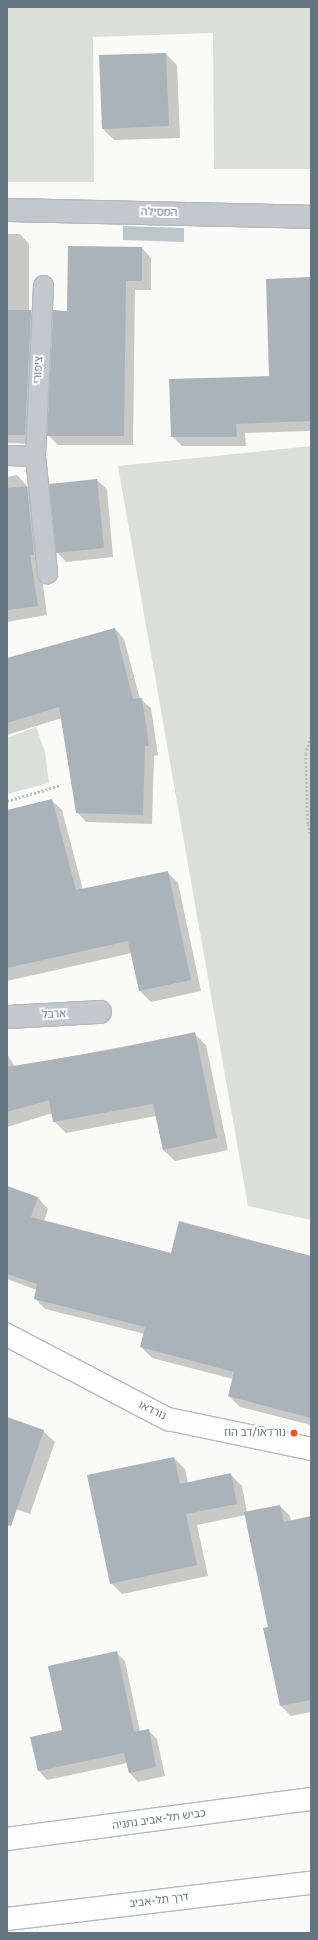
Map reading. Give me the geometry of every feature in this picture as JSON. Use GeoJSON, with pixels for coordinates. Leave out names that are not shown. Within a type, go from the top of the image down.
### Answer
{"type":"FeatureCollection","features":[{"type":"Feature","properties":{"kind":"main road","name":"נורדאו"},"geometry":{"type":"LineString","coordinates":[[7,1335],[168,1419],[311,1449]]}},
{"type":"Feature","properties":{"kind":"main road","name":"כביש תל-אביב נתניה"},"geometry":{"type":"LineString","coordinates":[[7,1839],[311,1799]]}},
{"type":"Feature","properties":{"kind":"main road","name":"דרך תל-אביב"},"geometry":{"type":"LineString","coordinates":[[7,1919],[311,1883]]}},
{"type":"Feature","properties":{"kind":"street","name":"המסילה"},"geometry":{"type":"LineString","coordinates":[[7,210],[311,217]]}},
{"type":"Feature","properties":{"kind":"street","name":"ארבל"},"geometry":{"type":"LineString","coordinates":[[7,1017],[100,1012]]}},
{"type":"Feature","properties":{"kind":"lane","name":"ציפורי"},"geometry":{"type":"LineString","coordinates":[[43,285],[34,456],[47,573]]}},
{"type":"Feature","properties":{"kind":"lane"},"geometry":{"type":"LineString","coordinates":[[7,456],[34,456]]}},
{"type":"Feature","properties":{"kind":"path"},"geometry":{"type":"LineString","coordinates":[[311,737],[306,754],[308,824],[311,836]]}},
{"type":"Feature","properties":{"kind":"path"},"geometry":{"type":"LineString","coordinates":[[7,801],[61,785]]}},
{"type":"Feature","properties":{"kind":"shaded area"},"geometry":{"type":"Polygon","coordinates":[[[7,7],[311,7],[311,169],[214,169],[213,33],[93,37],[94,182],[7,182],[7,7]]]}},
{"type":"Feature","properties":{"kind":"shaded area"},"geometry":{"type":"Polygon","coordinates":[[[123,226],[184,228],[184,242],[123,240],[123,226]]]}},
{"type":"Feature","properties":{"kind":"shaded area"},"geometry":{"type":"Polygon","coordinates":[[[311,446],[311,1220],[248,1206],[118,466],[311,446]]]}},
{"type":"Feature","properties":{"kind":"shaded area"},"geometry":{"type":"Polygon","coordinates":[[[36,727],[45,752],[49,783],[7,794],[7,738],[36,727]]]}},
{"type":"Feature","properties":{"kind":"building"},"geometry":{"type":"Polygon","coordinates":[[[166,53],[169,126],[102,129],[99,55],[166,53]]]}},
{"type":"Feature","properties":{"kind":"building"},"geometry":{"type":"Polygon","coordinates":[[[68,246],[142,247],[142,281],[126,281],[124,436],[47,436],[53,310],[67,311],[68,246]]]}},
{"type":"Feature","properties":{"kind":"building"},"geometry":{"type":"Polygon","coordinates":[[[311,277],[311,421],[236,424],[237,437],[171,437],[169,379],[269,376],[266,279],[311,277]]]}},
{"type":"Feature","properties":{"kind":"building"},"geometry":{"type":"Polygon","coordinates":[[[7,310],[31,310],[25,435],[7,435],[7,310]]]}},
{"type":"Feature","properties":{"kind":"building"},"geometry":{"type":"Polygon","coordinates":[[[97,479],[104,548],[56,553],[49,484],[97,479]]]}},
{"type":"Feature","properties":{"kind":"building"},"geometry":{"type":"Polygon","coordinates":[[[27,486],[34,555],[30,555],[38,606],[7,610],[7,488],[27,486]]]}},
{"type":"Feature","properties":{"kind":"building"},"geometry":{"type":"Polygon","coordinates":[[[115,628],[133,699],[142,698],[149,746],[145,746],[143,815],[76,813],[59,707],[7,723],[7,658],[115,628]]]}},
{"type":"Feature","properties":{"kind":"building"},"geometry":{"type":"Polygon","coordinates":[[[52,799],[76,890],[168,871],[191,980],[139,991],[128,941],[7,968],[7,810],[52,799]]]}},
{"type":"Feature","properties":{"kind":"building"},"geometry":{"type":"Polygon","coordinates":[[[195,1032],[217,1138],[163,1150],[153,1104],[53,1122],[49,1100],[7,1112],[7,1067],[116,1049],[195,1032]]]}},
{"type":"Feature","properties":{"kind":"building"},"geometry":{"type":"Polygon","coordinates":[[[7,1186],[38,1197],[31,1217],[171,1253],[179,1221],[311,1256],[311,1418],[228,1396],[234,1372],[140,1347],[145,1327],[34,1299],[37,1284],[7,1274],[7,1186]]]}},
{"type":"Feature","properties":{"kind":"building"},"geometry":{"type":"Polygon","coordinates":[[[7,1417],[44,1430],[11,1526],[7,1525],[7,1417]]]}},
{"type":"Feature","properties":{"kind":"building"},"geometry":{"type":"Polygon","coordinates":[[[174,1457],[180,1484],[231,1473],[237,1504],[186,1514],[197,1565],[110,1584],[87,1475],[174,1457]]]}},
{"type":"Feature","properties":{"kind":"building"},"geometry":{"type":"Polygon","coordinates":[[[280,1505],[284,1522],[311,1516],[311,1700],[280,1706],[263,1628],[268,1627],[244,1512],[280,1505]]]}},
{"type":"Feature","properties":{"kind":"building"},"geometry":{"type":"Polygon","coordinates":[[[117,1651],[134,1732],[149,1729],[156,1767],[129,1773],[124,1753],[38,1771],[30,1737],[62,1730],[48,1666],[117,1651]]]}},
{"type":"Feature","properties":{"kind":"place","name":"נורדאו/דב הוז"},"geometry":{"type":"Point","coordinates":[294,1433]}}]}
